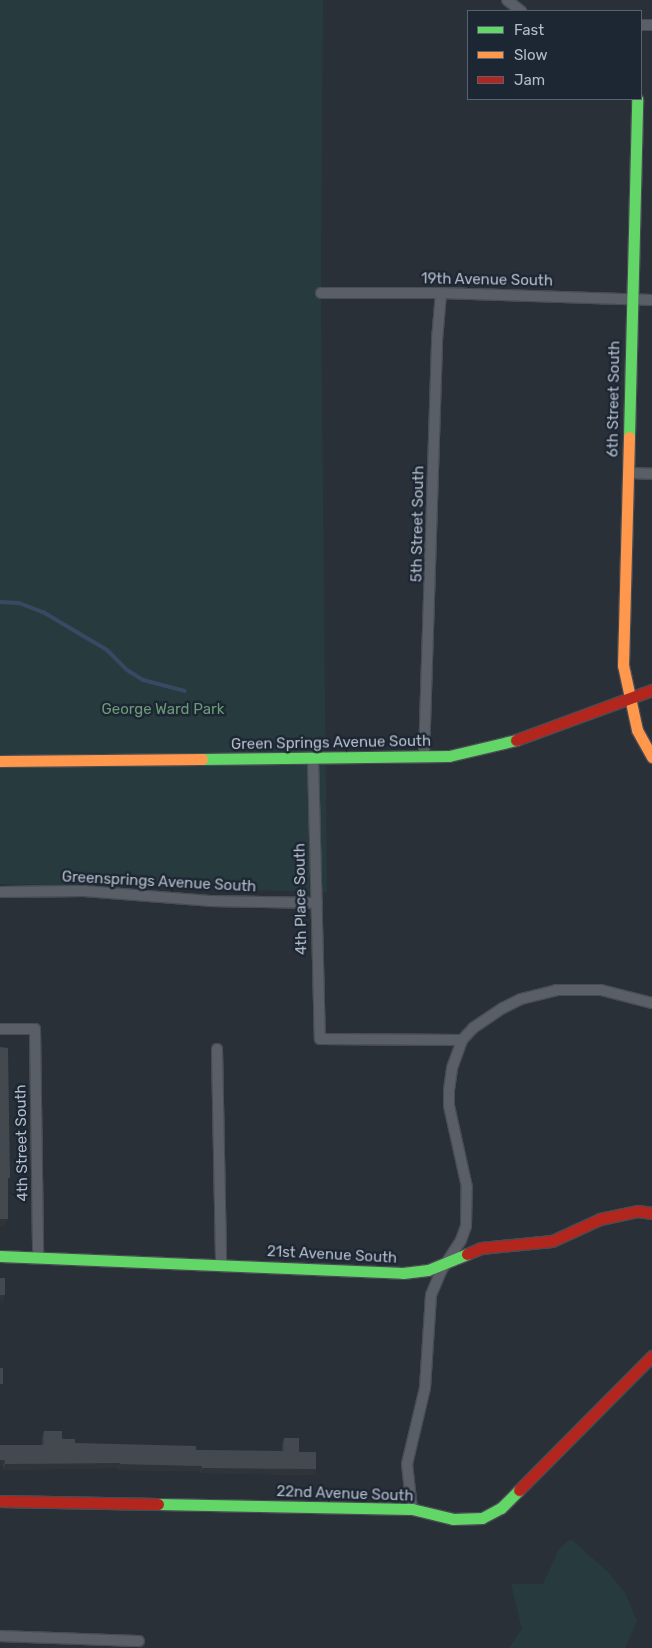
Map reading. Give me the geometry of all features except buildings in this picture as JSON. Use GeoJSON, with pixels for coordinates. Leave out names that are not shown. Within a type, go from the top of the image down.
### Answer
{"type":"FeatureCollection","features":[{"type":"Feature","properties":{"kind":"street"},"geometry":{"type":"LineString","coordinates":[[507,0],[521,10]]}},
{"type":"Feature","properties":{"kind":"street","name":"6th Street South"},"geometry":{"type":"LineString","coordinates":[[637,100],[623,665],[637,730],[652,757]]}},
{"type":"Feature","properties":{"kind":"street","name":"19th Avenue South"},"geometry":{"type":"LineString","coordinates":[[321,293],[441,293],[652,300]]}},
{"type":"Feature","properties":{"kind":"street","name":"5th Street South"},"geometry":{"type":"LineString","coordinates":[[424,756],[437,340],[441,293]]}},
{"type":"Feature","properties":{"kind":"street"},"geometry":{"type":"LineString","coordinates":[[628,473],[652,474]]}},
{"type":"Feature","properties":{"kind":"street","name":"Green Springs Avenue South"},"geometry":{"type":"LineString","coordinates":[[0,761],[456,755],[530,736],[652,690]]}},
{"type":"Feature","properties":{"kind":"street","name":"4th Place South"},"geometry":{"type":"LineString","coordinates":[[313,758],[320,1039],[462,1040]]}},
{"type":"Feature","properties":{"kind":"street","name":"Greensprings Avenue South"},"geometry":{"type":"LineString","coordinates":[[0,892],[84,891],[210,901],[316,903]]}},
{"type":"Feature","properties":{"kind":"street"},"geometry":{"type":"LineString","coordinates":[[412,1509],[407,1464],[408,1450],[424,1396],[431,1295],[441,1271],[461,1240],[466,1226],[468,1199],[449,1098],[452,1068],[462,1040],[473,1028],[503,1008],[521,1000],[556,990],[601,990],[652,1003]]}},
{"type":"Feature","properties":{"kind":"street","name":"4th Street South"},"geometry":{"type":"LineString","coordinates":[[0,1029],[36,1029],[38,1256]]}},
{"type":"Feature","properties":{"kind":"street"},"geometry":{"type":"LineString","coordinates":[[217,1049],[221,1265]]}},
{"type":"Feature","properties":{"kind":"street","name":"21st Avenue South"},"geometry":{"type":"LineString","coordinates":[[0,1256],[38,1256],[403,1273],[428,1270],[482,1248],[552,1241],[600,1219],[638,1211],[652,1213]]}},
{"type":"Feature","properties":{"kind":"street","name":"22nd Avenue South"},"geometry":{"type":"LineString","coordinates":[[0,1501],[412,1509],[453,1519],[482,1518],[501,1508],[652,1356]]}},
{"type":"Feature","properties":{"kind":"street"},"geometry":{"type":"LineString","coordinates":[[0,1636],[139,1641]]}},
{"type":"Feature","properties":{"kind":"green space","name":"George Ward Park"},"geometry":{"type":"Polygon","coordinates":[[[0,0],[323,0],[321,293],[327,892],[0,884],[0,0]]]}},
{"type":"Feature","properties":{"kind":"green space"},"geometry":{"type":"Polygon","coordinates":[[[571,1539],[609,1573],[625,1593],[637,1621],[625,1648],[509,1648],[522,1629],[511,1584],[543,1584],[559,1549],[571,1539]]]}},
{"type":"Feature","properties":{"kind":"waterway"},"geometry":{"type":"LineString","coordinates":[[0,602],[19,603],[43,612],[107,650],[127,670],[143,680],[185,691]]}},
{"type":"Feature","properties":{"kind":"traffic: fast"},"geometry":{"type":"LineString","coordinates":[[629,437],[637,100]]}},
{"type":"Feature","properties":{"kind":"traffic: fast"},"geometry":{"type":"LineString","coordinates":[[202,759],[449,756],[516,740]]}},
{"type":"Feature","properties":{"kind":"traffic: fast"},"geometry":{"type":"LineString","coordinates":[[0,1256],[403,1273],[428,1270],[467,1254]]}},
{"type":"Feature","properties":{"kind":"traffic: fast"},"geometry":{"type":"LineString","coordinates":[[158,1504],[412,1509],[453,1519],[482,1518],[501,1508],[519,1490]]}},
{"type":"Feature","properties":{"kind":"traffic: slow"},"geometry":{"type":"LineString","coordinates":[[629,437],[623,665],[637,730],[652,757]]}},
{"type":"Feature","properties":{"kind":"traffic: slow"},"geometry":{"type":"LineString","coordinates":[[0,761],[202,759]]}},
{"type":"Feature","properties":{"kind":"traffic: jam"},"geometry":{"type":"LineString","coordinates":[[516,740],[652,690]]}},
{"type":"Feature","properties":{"kind":"traffic: jam"},"geometry":{"type":"LineString","coordinates":[[467,1254],[481,1248],[552,1241],[600,1219],[638,1211],[652,1213]]}},
{"type":"Feature","properties":{"kind":"traffic: jam"},"geometry":{"type":"LineString","coordinates":[[519,1490],[652,1356]]}},
{"type":"Feature","properties":{"kind":"traffic: jam"},"geometry":{"type":"LineString","coordinates":[[0,1501],[158,1504]]}}]}
